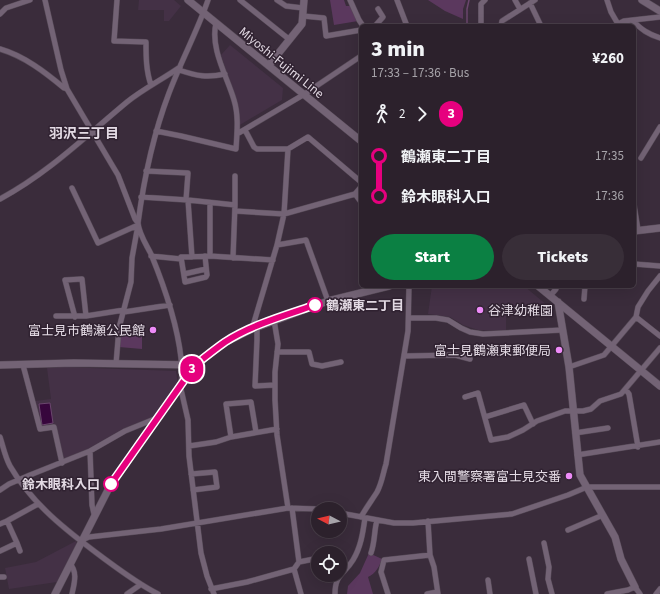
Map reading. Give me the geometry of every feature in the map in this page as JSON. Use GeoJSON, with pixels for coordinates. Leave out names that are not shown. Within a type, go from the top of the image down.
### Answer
{"type":"FeatureCollection","features":[{"type":"Feature","properties":{"kind":"main road","name":"Miyoshi-Fujimi Line"},"geometry":{"type":"LineString","coordinates":[[188,0],[359,140]]}},
{"type":"Feature","properties":{"kind":"main road"},"geometry":{"type":"LineString","coordinates":[[269,65],[302,24],[304,0]]}},
{"type":"Feature","properties":{"kind":"main road"},"geometry":{"type":"LineString","coordinates":[[642,0],[660,11]]}},
{"type":"Feature","properties":{"kind":"main road"},"geometry":{"type":"LineString","coordinates":[[636,231],[660,228]]}},
{"type":"Feature","properties":{"kind":"main road"},"geometry":{"type":"LineString","coordinates":[[55,594],[108,488],[195,365],[226,342],[254,328],[328,301],[381,288]]}},
{"type":"Feature","properties":{"kind":"main road"},"geometry":{"type":"LineString","coordinates":[[540,288],[660,386]]}},
{"type":"Feature","properties":{"kind":"main road"},"geometry":{"type":"LineString","coordinates":[[558,302],[569,367],[580,475],[615,537],[622,559],[635,587]]}},
{"type":"Feature","properties":{"kind":"main road"},"geometry":{"type":"LineString","coordinates":[[0,365],[74,363],[195,365]]}},
{"type":"Feature","properties":{"kind":"street"},"geometry":{"type":"LineString","coordinates":[[0,14],[6,8],[30,0]]}},
{"type":"Feature","properties":{"kind":"street"},"geometry":{"type":"LineString","coordinates":[[45,0],[61,70],[68,89],[118,175],[132,214],[138,224],[170,305],[178,337],[182,365],[182,381],[180,385],[188,420],[191,474],[201,553],[211,589],[214,594]]}},
{"type":"Feature","properties":{"kind":"street"},"geometry":{"type":"LineString","coordinates":[[117,0],[114,41],[146,42],[148,78],[151,84]]}},
{"type":"Feature","properties":{"kind":"street"},"geometry":{"type":"LineString","coordinates":[[116,364],[118,334],[131,282],[132,258],[141,197],[156,131],[169,92],[204,13],[208,0]]}},
{"type":"Feature","properties":{"kind":"street"},"geometry":{"type":"LineString","coordinates":[[277,0],[286,6],[303,8]]}},
{"type":"Feature","properties":{"kind":"street"},"geometry":{"type":"LineString","coordinates":[[350,0],[362,24]]}},
{"type":"Feature","properties":{"kind":"street"},"geometry":{"type":"LineString","coordinates":[[397,0],[406,24]]}},
{"type":"Feature","properties":{"kind":"street"},"geometry":{"type":"LineString","coordinates":[[481,24],[481,4],[485,0]]}},
{"type":"Feature","properties":{"kind":"street"},"geometry":{"type":"LineString","coordinates":[[515,0],[520,9]]}},
{"type":"Feature","properties":{"kind":"street"},"geometry":{"type":"LineString","coordinates":[[607,0],[616,24]]}},
{"type":"Feature","properties":{"kind":"street"},"geometry":{"type":"LineString","coordinates":[[243,1],[290,40]]}},
{"type":"Feature","properties":{"kind":"street"},"geometry":{"type":"LineString","coordinates":[[501,24],[502,21],[532,2],[540,24]]}},
{"type":"Feature","properties":{"kind":"street"},"geometry":{"type":"LineString","coordinates":[[377,24],[383,17],[378,9]]}},
{"type":"Feature","properties":{"kind":"street"},"geometry":{"type":"LineString","coordinates":[[303,16],[324,18],[326,36],[359,30]]}},
{"type":"Feature","properties":{"kind":"street"},"geometry":{"type":"LineString","coordinates":[[618,24],[624,21],[660,17]]}},
{"type":"Feature","properties":{"kind":"street"},"geometry":{"type":"LineString","coordinates":[[633,21],[642,30],[660,38]]}},
{"type":"Feature","properties":{"kind":"street"},"geometry":{"type":"LineString","coordinates":[[156,131],[234,150],[236,149],[237,114],[235,101],[217,49],[214,33],[216,23]]}},
{"type":"Feature","properties":{"kind":"street"},"geometry":{"type":"LineString","coordinates":[[0,49],[21,58],[46,73],[64,88],[68,89]]}},
{"type":"Feature","properties":{"kind":"street"},"geometry":{"type":"LineString","coordinates":[[237,134],[303,95],[359,57]]}},
{"type":"Feature","properties":{"kind":"street"},"geometry":{"type":"LineString","coordinates":[[0,198],[10,193],[56,162],[128,101],[151,84],[180,68]]}},
{"type":"Feature","properties":{"kind":"street"},"geometry":{"type":"LineString","coordinates":[[180,68],[198,76],[209,77],[225,74]]}},
{"type":"Feature","properties":{"kind":"street"},"geometry":{"type":"LineString","coordinates":[[641,158],[660,128]]}},
{"type":"Feature","properties":{"kind":"street"},"geometry":{"type":"LineString","coordinates":[[245,130],[254,147],[257,149],[288,149],[308,137],[359,180]]}},
{"type":"Feature","properties":{"kind":"street"},"geometry":{"type":"LineString","coordinates":[[275,385],[255,386],[257,340],[254,328],[284,214],[288,149]]}},
{"type":"Feature","properties":{"kind":"street"},"geometry":{"type":"LineString","coordinates":[[146,171],[188,173],[187,200],[192,257]]}},
{"type":"Feature","properties":{"kind":"street"},"geometry":{"type":"LineString","coordinates":[[233,258],[235,176]]}},
{"type":"Feature","properties":{"kind":"street"},"geometry":{"type":"LineString","coordinates":[[72,188],[98,243],[138,224]]}},
{"type":"Feature","properties":{"kind":"street"},"geometry":{"type":"LineString","coordinates":[[141,197],[187,200],[284,214],[355,194],[359,189]]}},
{"type":"Feature","properties":{"kind":"street"},"geometry":{"type":"LineString","coordinates":[[355,194],[359,199]]}},
{"type":"Feature","properties":{"kind":"street"},"geometry":{"type":"LineString","coordinates":[[181,259],[185,282],[206,277],[210,203]]}},
{"type":"Feature","properties":{"kind":"street"},"geometry":{"type":"LineString","coordinates":[[277,245],[306,240],[328,301]]}},
{"type":"Feature","properties":{"kind":"street"},"geometry":{"type":"LineString","coordinates":[[151,256],[181,259],[181,257],[208,256],[273,260]]}},
{"type":"Feature","properties":{"kind":"street"},"geometry":{"type":"LineString","coordinates":[[636,264],[660,266]]}},
{"type":"Feature","properties":{"kind":"street"},"geometry":{"type":"LineString","coordinates":[[569,367],[580,362],[602,357],[636,317],[638,307],[660,276]]}},
{"type":"Feature","properties":{"kind":"street"},"geometry":{"type":"LineString","coordinates":[[75,317],[65,280],[82,279],[86,316]]}},
{"type":"Feature","properties":{"kind":"street"},"geometry":{"type":"LineString","coordinates":[[335,594],[336,582],[354,559],[361,541],[363,517],[366,508],[378,491],[386,464],[409,318],[409,288]]}},
{"type":"Feature","properties":{"kind":"street"},"geometry":{"type":"LineString","coordinates":[[550,296],[556,288]]}},
{"type":"Feature","properties":{"kind":"street"},"geometry":{"type":"LineString","coordinates":[[584,299],[585,288]]}},
{"type":"Feature","properties":{"kind":"street"},"geometry":{"type":"LineString","coordinates":[[56,316],[86,316],[170,305]]}},
{"type":"Feature","properties":{"kind":"street"},"geometry":{"type":"LineString","coordinates":[[636,317],[660,336]]}},
{"type":"Feature","properties":{"kind":"street"},"geometry":{"type":"LineString","coordinates":[[409,318],[436,318],[448,320],[470,332],[483,334],[562,330]]}},
{"type":"Feature","properties":{"kind":"street"},"geometry":{"type":"LineString","coordinates":[[274,320],[278,344],[275,385],[277,428],[299,562]]}},
{"type":"Feature","properties":{"kind":"street"},"geometry":{"type":"LineString","coordinates":[[464,397],[478,393],[491,440],[508,437],[544,418],[551,417],[565,411],[583,411],[590,409],[600,401],[621,394],[626,390],[660,348]]}},
{"type":"Feature","properties":{"kind":"street"},"geometry":{"type":"LineString","coordinates":[[277,352],[309,352],[312,364],[322,366],[341,362]]}},
{"type":"Feature","properties":{"kind":"street"},"geometry":{"type":"LineString","coordinates":[[404,356],[455,355],[470,359]]}},
{"type":"Feature","properties":{"kind":"street"},"geometry":{"type":"LineString","coordinates":[[23,365],[40,429],[54,427],[62,463]]}},
{"type":"Feature","properties":{"kind":"street"},"geometry":{"type":"LineString","coordinates":[[626,390],[629,394],[638,446]]}},
{"type":"Feature","properties":{"kind":"street"},"geometry":{"type":"LineString","coordinates":[[231,437],[226,404],[251,402],[256,432]]}},
{"type":"Feature","properties":{"kind":"street"},"geometry":{"type":"LineString","coordinates":[[485,417],[524,405],[533,424]]}},
{"type":"Feature","properties":{"kind":"street"},"geometry":{"type":"LineString","coordinates":[[0,490],[19,480],[90,451],[125,431],[157,418]]}},
{"type":"Feature","properties":{"kind":"street"},"geometry":{"type":"LineString","coordinates":[[189,446],[216,442],[231,437],[277,428]]}},
{"type":"Feature","properties":{"kind":"street"},"geometry":{"type":"LineString","coordinates":[[575,433],[608,428]]}},
{"type":"Feature","properties":{"kind":"street"},"geometry":{"type":"LineString","coordinates":[[0,438],[9,464],[19,480],[38,504],[82,541],[140,585],[158,594]]}},
{"type":"Feature","properties":{"kind":"street"},"geometry":{"type":"LineString","coordinates":[[577,455],[660,442]]}},
{"type":"Feature","properties":{"kind":"street"},"geometry":{"type":"LineString","coordinates":[[90,451],[92,505],[94,514]]}},
{"type":"Feature","properties":{"kind":"street"},"geometry":{"type":"LineString","coordinates":[[191,474],[215,472],[217,487],[193,490]]}},
{"type":"Feature","properties":{"kind":"street"},"geometry":{"type":"LineString","coordinates":[[347,515],[394,523],[512,514],[587,487],[660,487]]}},
{"type":"Feature","properties":{"kind":"street"},"geometry":{"type":"LineString","coordinates":[[0,524],[38,504]]}},
{"type":"Feature","properties":{"kind":"street"},"geometry":{"type":"LineString","coordinates":[[82,541],[89,537],[161,529],[290,508],[311,509]]}},
{"type":"Feature","properties":{"kind":"street"},"geometry":{"type":"LineString","coordinates":[[568,530],[603,515]]}},
{"type":"Feature","properties":{"kind":"street"},"geometry":{"type":"LineString","coordinates":[[371,553],[374,544],[374,531],[377,520]]}},
{"type":"Feature","properties":{"kind":"street"},"geometry":{"type":"LineString","coordinates":[[7,521],[20,551]]}},
{"type":"Feature","properties":{"kind":"street"},"geometry":{"type":"LineString","coordinates":[[427,594],[437,593],[434,567],[430,555],[428,521]]}},
{"type":"Feature","properties":{"kind":"street"},"geometry":{"type":"LineString","coordinates":[[0,551],[17,543]]}},
{"type":"Feature","properties":{"kind":"street"},"geometry":{"type":"LineString","coordinates":[[544,543],[549,567],[548,579],[552,594]]}},
{"type":"Feature","properties":{"kind":"street"},"geometry":{"type":"LineString","coordinates":[[388,594],[381,572],[384,560],[430,555]]}},
{"type":"Feature","properties":{"kind":"street"},"geometry":{"type":"LineString","coordinates":[[529,559],[536,594]]}},
{"type":"Feature","properties":{"kind":"street"},"geometry":{"type":"LineString","coordinates":[[211,589],[246,582],[294,569],[299,562],[311,560]]}},
{"type":"Feature","properties":{"kind":"street"},"geometry":{"type":"LineString","coordinates":[[70,564],[74,568],[75,575],[72,594]]}},
{"type":"Feature","properties":{"kind":"street"},"geometry":{"type":"LineString","coordinates":[[294,569],[301,594]]}},
{"type":"Feature","properties":{"kind":"street"},"geometry":{"type":"LineString","coordinates":[[488,580],[490,594]]}},
{"type":"Feature","properties":{"kind":"street"},"geometry":{"type":"LineString","coordinates":[[127,594],[140,585]]}},
{"type":"Feature","properties":{"kind":"street"},"geometry":{"type":"LineString","coordinates":[[607,594],[628,590],[635,587],[640,594]]}},
{"type":"Feature","properties":{"kind":"street"},"geometry":{"type":"LineString","coordinates":[[656,594],[660,589]]}},
{"type":"Feature","properties":{"kind":"shaded area"},"geometry":{"type":"Polygon","coordinates":[[[139,0],[174,0],[181,6],[169,21],[164,21],[164,10],[138,10],[139,0]]]}},
{"type":"Feature","properties":{"kind":"shaded area"},"geometry":{"type":"Polygon","coordinates":[[[330,0],[344,0],[346,6],[351,6],[358,21],[334,25],[330,0]]]}},
{"type":"Feature","properties":{"kind":"shaded area"},"geometry":{"type":"Polygon","coordinates":[[[428,0],[466,0],[463,9],[463,19],[445,11],[428,0]]]}},
{"type":"Feature","properties":{"kind":"shaded area"},"geometry":{"type":"Polygon","coordinates":[[[230,45],[283,88],[282,100],[238,126],[232,89],[221,55],[230,45]]]}},
{"type":"Feature","properties":{"kind":"shaded area","name":"谷津幼稚園"},"geometry":{"type":"Polygon","coordinates":[[[432,288],[526,288],[548,306],[506,316],[506,331],[478,330],[463,325],[450,317],[428,314],[432,288]]]}},
{"type":"Feature","properties":{"kind":"shaded area"},"geometry":{"type":"Polygon","coordinates":[[[120,329],[142,330],[142,349],[119,347],[120,329]]]}},
{"type":"Feature","properties":{"kind":"shaded area"},"geometry":{"type":"Polygon","coordinates":[[[63,367],[176,371],[178,384],[154,417],[63,461],[55,425],[42,427],[35,401],[51,399],[47,368],[63,367]]]}},
{"type":"Feature","properties":{"kind":"shaded area"},"geometry":{"type":"Polygon","coordinates":[[[50,403],[53,423],[42,425],[39,404],[50,403]]]}},
{"type":"Feature","properties":{"kind":"shaded area"},"geometry":{"type":"Polygon","coordinates":[[[76,541],[77,544],[57,582],[9,589],[5,568],[36,562],[76,541]]]}},
{"type":"Feature","properties":{"kind":"shaded area"},"geometry":{"type":"Polygon","coordinates":[[[369,553],[382,559],[377,570],[368,577],[373,594],[347,594],[348,586],[360,573],[369,553]]]}},
{"type":"Feature","properties":{"kind":"waterway"},"geometry":{"type":"LineString","coordinates":[[467,24],[467,9],[469,0]]}},
{"type":"Feature","properties":{"kind":"bus line","name":"3"},"geometry":{"type":"LineString","coordinates":[[111,484],[195,365],[234,337],[294,312],[315,305]]}},
{"type":"Feature","properties":{"kind":"place","name":"鶴瀬東二丁目"},"geometry":{"type":"Point","coordinates":[315,305]}},
{"type":"Feature","properties":{"kind":"place","name":"谷津幼稚園"},"geometry":{"type":"Point","coordinates":[480,310]}},
{"type":"Feature","properties":{"kind":"place","name":"富士見市鶴瀬公民館"},"geometry":{"type":"Point","coordinates":[153,330]}},
{"type":"Feature","properties":{"kind":"place","name":"富士見鶴瀬東郵便局"},"geometry":{"type":"Point","coordinates":[559,350]}},
{"type":"Feature","properties":{"kind":"place","name":"東入間警察署富士見交番"},"geometry":{"type":"Point","coordinates":[569,476]}},
{"type":"Feature","properties":{"kind":"place","name":"鈴木眼科入口"},"geometry":{"type":"Point","coordinates":[111,484]}},
{"type":"Feature","properties":{"kind":"district","name":"羽沢三丁目"},"geometry":{"type":"Point","coordinates":[84,133]}}]}
